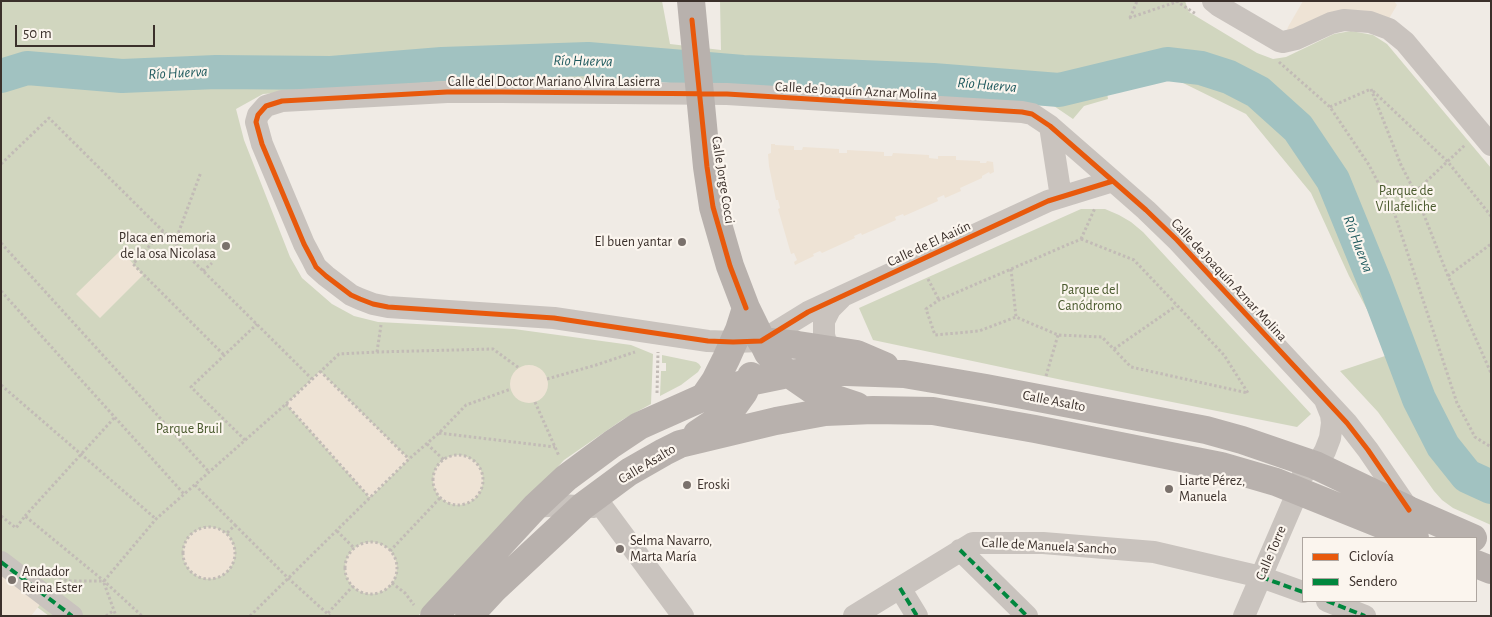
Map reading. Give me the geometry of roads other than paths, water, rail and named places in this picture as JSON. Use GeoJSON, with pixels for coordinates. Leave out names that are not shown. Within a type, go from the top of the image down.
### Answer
{"type":"FeatureCollection","features":[{"type":"Feature","properties":{"kind":"main road","name":"Calle Jorge Cocci"},"geometry":{"type":"LineString","coordinates":[[691,10],[707,167],[713,207],[727,257],[746,308],[761,341]]}},
{"type":"Feature","properties":{"kind":"main road"},"geometry":{"type":"LineString","coordinates":[[704,397],[715,381],[746,308]]}},
{"type":"Feature","properties":{"kind":"main road"},"geometry":{"type":"LineString","coordinates":[[680,444],[721,418],[738,401],[749,382],[761,341],[857,354],[904,374]]}},
{"type":"Feature","properties":{"kind":"main road","name":"Calle Asalto"},"geometry":{"type":"LineString","coordinates":[[761,341],[768,353],[782,369],[811,389],[824,395],[873,410]]}},
{"type":"Feature","properties":{"kind":"main road","name":"Calle Asalto"},"geometry":{"type":"LineString","coordinates":[[426,614],[566,478],[639,426],[704,397],[749,382],[788,374],[818,371],[904,374],[1206,430],[1315,465],[1470,537]]}},
{"type":"Feature","properties":{"kind":"main road","name":"Calle Asalto"},"geometry":{"type":"LineString","coordinates":[[468,616],[494,590],[629,472],[680,444],[776,421],[817,414],[873,410],[933,411],[1221,466],[1287,486],[1413,537]]}},
{"type":"Feature","properties":{"kind":"main road","name":"Calle Asalto"},"geometry":{"type":"LineString","coordinates":[[1477,540],[1491,546]]}},
{"type":"Feature","properties":{"kind":"main road"},"geometry":{"type":"LineString","coordinates":[[1477,564],[1491,570]]}},
{"type":"Feature","properties":{"kind":"street"},"geometry":{"type":"LineString","coordinates":[[1213,1],[1274,39],[1283,42],[1296,39],[1331,23],[1344,20],[1370,22],[1384,27],[1405,42],[1485,138]]}},
{"type":"Feature","properties":{"kind":"street","name":"Calle de Joaquín Aznar Molina"},"geometry":{"type":"LineString","coordinates":[[699,88],[737,95],[1032,114],[1050,126],[1177,240],[1347,422],[1409,510]]}},
{"type":"Feature","properties":{"kind":"street","name":"Calle del Doctor Mariano Alvira Lasierra"},"geometry":{"type":"LineString","coordinates":[[699,88],[447,92],[282,101],[266,106],[258,115],[256,122],[262,144],[304,244],[316,267],[344,290],[366,302],[388,307],[554,318],[708,341],[761,341]]}},
{"type":"Feature","properties":{"kind":"street"},"geometry":{"type":"LineString","coordinates":[[1050,126],[1061,197]]}},
{"type":"Feature","properties":{"kind":"street","name":"Calle de El Aaiún"},"geometry":{"type":"LineString","coordinates":[[761,341],[808,312],[1061,197],[1113,181]]}},
{"type":"Feature","properties":{"kind":"street","name":"Calle de El Aaiún"},"geometry":{"type":"LineString","coordinates":[[833,350],[826,342],[824,321],[830,309],[844,296]]}},
{"type":"Feature","properties":{"kind":"street","name":"Calle de Joaquín Aznar Molina"},"geometry":{"type":"LineString","coordinates":[[1315,465],[1325,451],[1331,430],[1330,415],[1324,397]]}},
{"type":"Feature","properties":{"kind":"street"},"geometry":{"type":"LineString","coordinates":[[1287,486],[1315,465]]}},
{"type":"Feature","properties":{"kind":"street","name":"Calle Torre"},"geometry":{"type":"LineString","coordinates":[[1244,616],[1261,577],[1287,486]]}},
{"type":"Feature","properties":{"kind":"street"},"geometry":{"type":"LineString","coordinates":[[535,507],[594,504],[683,616]]}},
{"type":"Feature","properties":{"kind":"street","name":"Calle de Manuela Sancho"},"geometry":{"type":"LineString","coordinates":[[854,616],[973,543],[1043,543],[1154,552],[1261,577],[1302,592]]}},
{"type":"Feature","properties":{"kind":"street"},"geometry":{"type":"LineString","coordinates":[[960,550],[1027,616]]}},
{"type":"Feature","properties":{"kind":"street"},"geometry":{"type":"LineString","coordinates":[[1,562],[72,616]]}},
{"type":"Feature","properties":{"kind":"street"},"geometry":{"type":"LineString","coordinates":[[900,588],[917,616]]}},
{"type":"Feature","properties":{"kind":"street"},"geometry":{"type":"LineString","coordinates":[[1330,602],[1366,616]]}},
{"type":"Feature","properties":{"kind":"waterway","name":"Río Huerva"},"geometry":{"type":"LineString","coordinates":[[1,76],[27,68],[122,76],[216,72],[331,73],[442,64],[588,59],[743,72],[933,80],[1059,90],[1167,64],[1201,68],[1229,77],[1258,92],[1298,128],[1333,180],[1419,399],[1443,446],[1467,476],[1491,487]]}},
{"type":"Feature","properties":{"kind":"place","name":"El buen yantar"},"geometry":{"type":"Point","coordinates":[682,242]}},
{"type":"Feature","properties":{"kind":"place","name":"Placa en memoria de la osa Nicolasa"},"geometry":{"type":"Point","coordinates":[226,246]}},
{"type":"Feature","properties":{"kind":"place","name":"Eroski"},"geometry":{"type":"Point","coordinates":[687,485]}},
{"type":"Feature","properties":{"kind":"place","name":"Liarte Pérez, Manuela"},"geometry":{"type":"Point","coordinates":[1169,489]}},
{"type":"Feature","properties":{"kind":"place","name":"Selma Navarro, Marta María"},"geometry":{"type":"Point","coordinates":[620,549]}},
{"type":"Feature","properties":{"kind":"place","name":"Andador Reina Ester"},"geometry":{"type":"Point","coordinates":[12,580]}},
{"type":"Feature","properties":{"kind":"park label","name":"Parque de Villafeliche"},"geometry":{"type":"Point","coordinates":[1406,200]}},
{"type":"Feature","properties":{"kind":"park label","name":"Parque del Canódromo"},"geometry":{"type":"Point","coordinates":[1090,298]}},
{"type":"Feature","properties":{"kind":"park label","name":"Parque Bruil"},"geometry":{"type":"Point","coordinates":[189,429]}}]}
